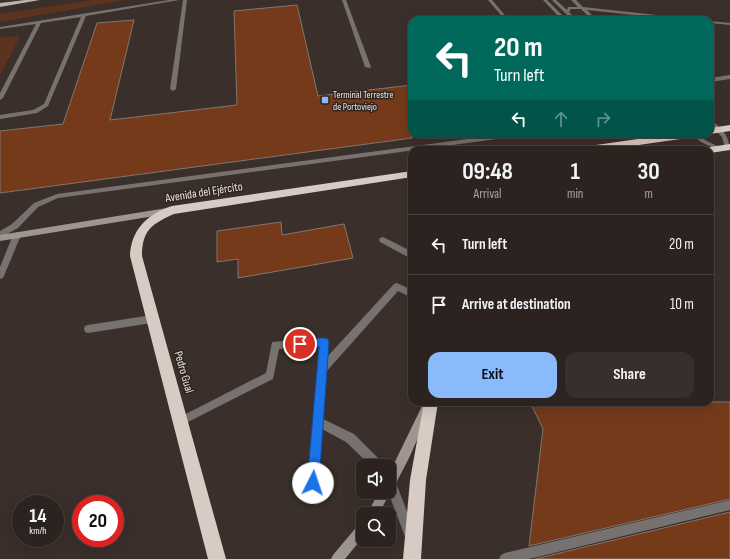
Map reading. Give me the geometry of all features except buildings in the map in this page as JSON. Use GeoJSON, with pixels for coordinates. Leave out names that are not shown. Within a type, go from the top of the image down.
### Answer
{"type":"FeatureCollection","features":[{"type":"Feature","properties":{"kind":"highway"},"geometry":{"type":"LineString","coordinates":[[714,131],[730,128]]}},
{"type":"Feature","properties":{"kind":"highway"},"geometry":{"type":"LineString","coordinates":[[610,146],[666,138]]}},
{"type":"Feature","properties":{"kind":"highway"},"geometry":{"type":"LineString","coordinates":[[714,150],[726,148]]}},
{"type":"Feature","properties":{"kind":"highway","name":"Avenida del Ejército"},"geometry":{"type":"LineString","coordinates":[[172,210],[408,175]]}},
{"type":"Feature","properties":{"kind":"highway","name":"Pedro Gual"},"geometry":{"type":"LineString","coordinates":[[172,210],[156,217],[139,233],[135,243],[136,256],[217,559]]}},
{"type":"Feature","properties":{"kind":"highway"},"geometry":{"type":"LineString","coordinates":[[412,559],[417,483],[424,430],[429,406]]}},
{"type":"Feature","properties":{"kind":"main road"},"geometry":{"type":"LineString","coordinates":[[0,5],[37,0]]}},
{"type":"Feature","properties":{"kind":"street"},"geometry":{"type":"LineString","coordinates":[[0,28],[177,0]]}},
{"type":"Feature","properties":{"kind":"street"},"geometry":{"type":"LineString","coordinates":[[173,89],[185,0]]}},
{"type":"Feature","properties":{"kind":"street"},"geometry":{"type":"LineString","coordinates":[[344,0],[368,67]]}},
{"type":"Feature","properties":{"kind":"street"},"geometry":{"type":"LineString","coordinates":[[490,0],[504,16]]}},
{"type":"Feature","properties":{"kind":"street"},"geometry":{"type":"LineString","coordinates":[[545,0],[561,16]]}},
{"type":"Feature","properties":{"kind":"street"},"geometry":{"type":"LineString","coordinates":[[554,0],[571,16]]}},
{"type":"Feature","properties":{"kind":"street"},"geometry":{"type":"LineString","coordinates":[[573,0],[590,16]]}},
{"type":"Feature","properties":{"kind":"street"},"geometry":{"type":"LineString","coordinates":[[567,12],[570,8],[581,8],[656,16]]}},
{"type":"Feature","properties":{"kind":"street"},"geometry":{"type":"LineString","coordinates":[[0,118],[35,112],[46,105],[84,14]]}},
{"type":"Feature","properties":{"kind":"street"},"geometry":{"type":"LineString","coordinates":[[0,98],[39,22]]}},
{"type":"Feature","properties":{"kind":"street"},"geometry":{"type":"LineString","coordinates":[[714,22],[730,24]]}},
{"type":"Feature","properties":{"kind":"street"},"geometry":{"type":"LineString","coordinates":[[714,79],[730,77]]}},
{"type":"Feature","properties":{"kind":"street"},"geometry":{"type":"LineString","coordinates":[[699,138],[703,141],[726,148],[725,136],[714,131]]}},
{"type":"Feature","properties":{"kind":"street"},"geometry":{"type":"LineString","coordinates":[[430,146],[490,138]]}},
{"type":"Feature","properties":{"kind":"street"},"geometry":{"type":"LineString","coordinates":[[0,236],[14,226],[36,205],[57,196],[408,149]]}},
{"type":"Feature","properties":{"kind":"street","name":"Avenida del Ejército"},"geometry":{"type":"LineString","coordinates":[[0,236],[17,235],[172,210]]}},
{"type":"Feature","properties":{"kind":"street"},"geometry":{"type":"LineString","coordinates":[[0,276],[17,235]]}},
{"type":"Feature","properties":{"kind":"street"},"geometry":{"type":"LineString","coordinates":[[383,240],[408,254]]}},
{"type":"Feature","properties":{"kind":"street"},"geometry":{"type":"LineString","coordinates":[[322,370],[397,286],[408,292]]}},
{"type":"Feature","properties":{"kind":"street"},"geometry":{"type":"LineString","coordinates":[[88,329],[152,319]]}},
{"type":"Feature","properties":{"kind":"street"},"geometry":{"type":"LineString","coordinates":[[181,421],[270,376],[275,346],[324,342],[313,483]]}},
{"type":"Feature","properties":{"kind":"street"},"geometry":{"type":"LineString","coordinates":[[396,470],[428,406]]}},
{"type":"Feature","properties":{"kind":"street"},"geometry":{"type":"LineString","coordinates":[[317,421],[350,438],[371,459]]}},
{"type":"Feature","properties":{"kind":"street"},"geometry":{"type":"LineString","coordinates":[[396,498],[413,543]]}},
{"type":"Feature","properties":{"kind":"street"},"geometry":{"type":"LineString","coordinates":[[505,559],[730,504]]}},
{"type":"Feature","properties":{"kind":"street"},"geometry":{"type":"LineString","coordinates":[[337,559],[356,536]]}},
{"type":"Feature","properties":{"kind":"shaded area"},"geometry":{"type":"Polygon","coordinates":[[[91,0],[126,0],[0,22],[0,14],[91,0]]]}},
{"type":"Feature","properties":{"kind":"shaded area"},"geometry":{"type":"Polygon","coordinates":[[[20,37],[0,75],[0,38],[20,37]]]}},
{"type":"Feature","properties":{"kind":"place","name":"Terminal Terrestre de Portoviejo"},"geometry":{"type":"Point","coordinates":[325,100]}},
{"type":"Feature","properties":{"kind":"route"},"geometry":{"type":"LineString","coordinates":[[300,344],[324,342],[313,483]]}}]}
